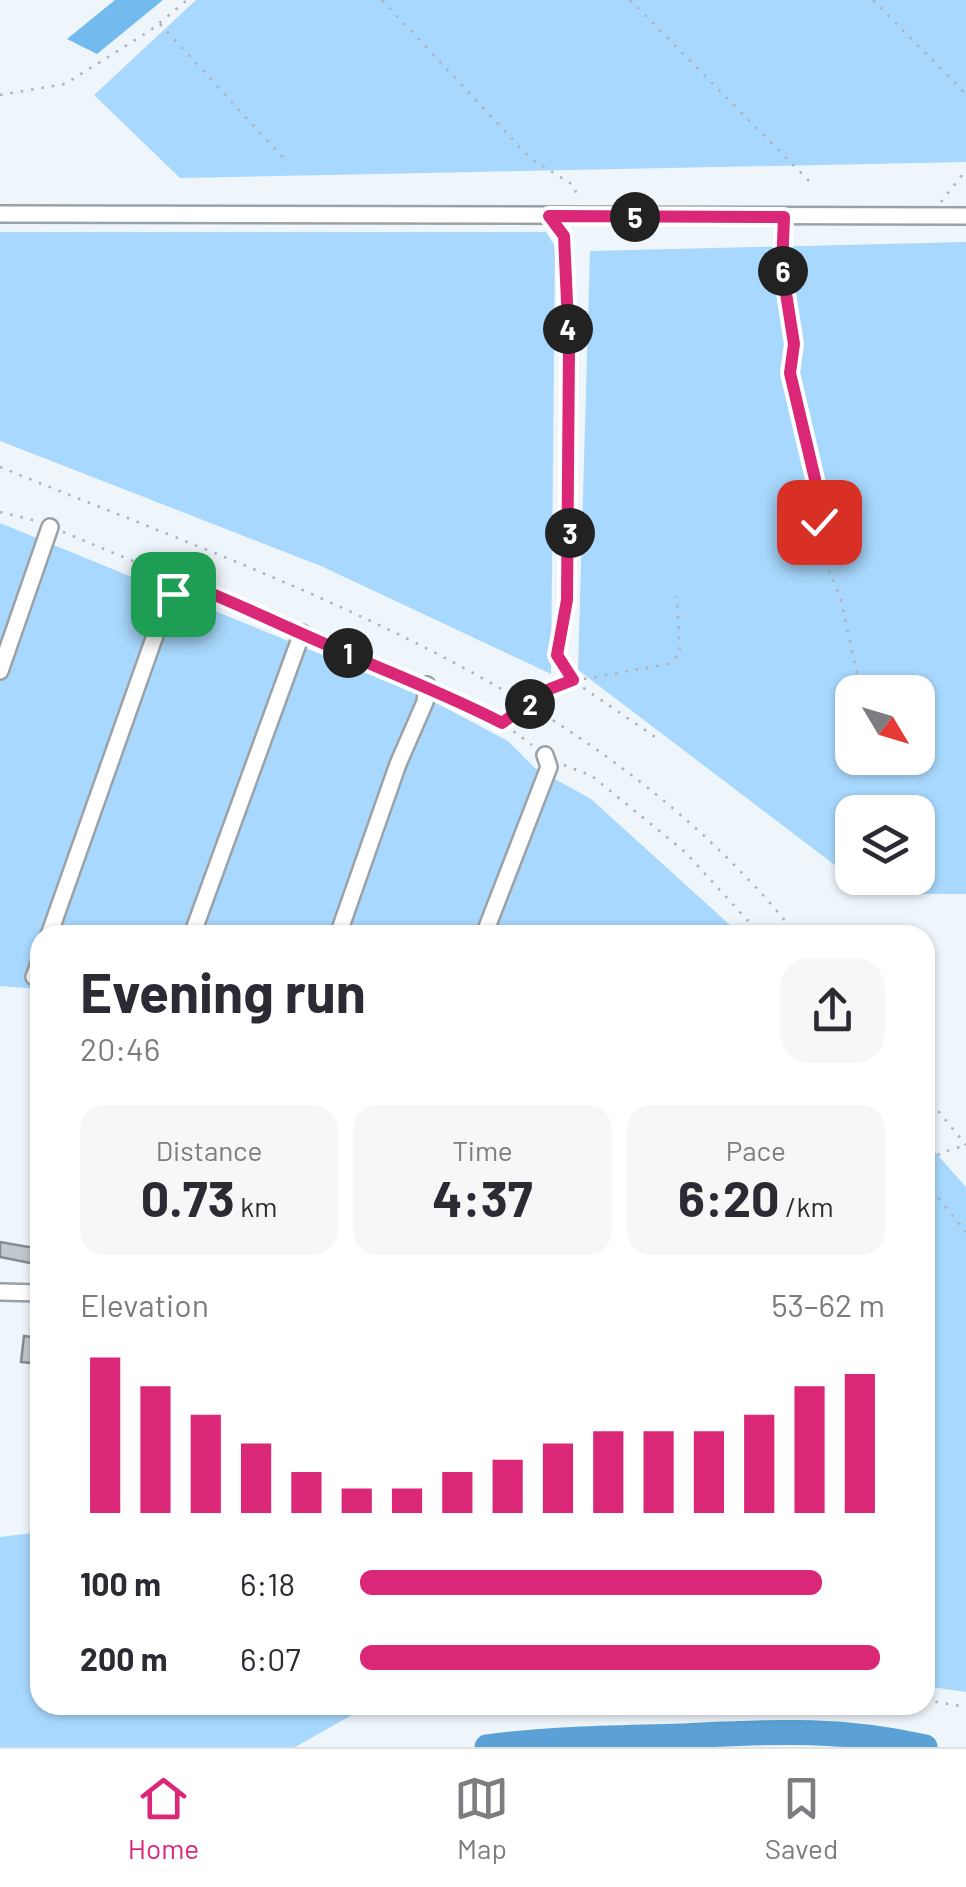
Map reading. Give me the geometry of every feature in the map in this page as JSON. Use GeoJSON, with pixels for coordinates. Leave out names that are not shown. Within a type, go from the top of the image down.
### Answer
{"type":"FeatureCollection","features":[{"type":"Feature","properties":{"kind":"street"},"geometry":{"type":"LineString","coordinates":[[0,214],[966,216]]}},
{"type":"Feature","properties":{"kind":"street"},"geometry":{"type":"LineString","coordinates":[[0,671],[50,527]]}},
{"type":"Feature","properties":{"kind":"street"},"geometry":{"type":"LineString","coordinates":[[54,925],[175,579]]}},
{"type":"Feature","properties":{"kind":"street"},"geometry":{"type":"LineString","coordinates":[[196,925],[302,633]]}},
{"type":"Feature","properties":{"kind":"street"},"geometry":{"type":"LineString","coordinates":[[342,925],[398,764],[425,702],[427,685]]}},
{"type":"Feature","properties":{"kind":"street"},"geometry":{"type":"LineString","coordinates":[[488,925],[549,767],[545,754]]}},
{"type":"Feature","properties":{"kind":"street"},"geometry":{"type":"LineString","coordinates":[[0,1292],[30,1293]]}},
{"type":"Feature","properties":{"kind":"path"},"geometry":{"type":"LineString","coordinates":[[0,96],[65,84],[159,23],[187,0]]}},
{"type":"Feature","properties":{"kind":"path"},"geometry":{"type":"LineString","coordinates":[[382,0],[530,158],[573,185],[586,216]]}},
{"type":"Feature","properties":{"kind":"path"},"geometry":{"type":"LineString","coordinates":[[630,0],[811,183]]}},
{"type":"Feature","properties":{"kind":"path"},"geometry":{"type":"LineString","coordinates":[[873,0],[966,94]]}},
{"type":"Feature","properties":{"kind":"path"},"geometry":{"type":"LineString","coordinates":[[159,23],[287,162]]}},
{"type":"Feature","properties":{"kind":"path"},"geometry":{"type":"LineString","coordinates":[[925,216],[966,170]]}},
{"type":"Feature","properties":{"kind":"path"},"geometry":{"type":"LineString","coordinates":[[549,216],[564,236],[569,346],[568,563],[557,655],[573,680],[658,739]]}},
{"type":"Feature","properties":{"kind":"path"},"geometry":{"type":"LineString","coordinates":[[784,217],[782,268],[794,344],[790,373],[815,479],[820,550],[840,596],[858,675]]}},
{"type":"Feature","properties":{"kind":"path"},"geometry":{"type":"LineString","coordinates":[[0,467],[394,628],[530,704],[690,825],[786,925]]}},
{"type":"Feature","properties":{"kind":"path"},"geometry":{"type":"LineString","coordinates":[[0,512],[50,527],[175,579],[427,685],[502,723],[545,754],[592,776],[685,852],[752,925]]}},
{"type":"Feature","properties":{"kind":"path"},"geometry":{"type":"LineString","coordinates":[[502,723],[547,690],[573,680],[668,664],[680,653],[677,596]]}},
{"type":"Feature","properties":{"kind":"path"},"geometry":{"type":"LineString","coordinates":[[935,1106],[966,1145],[940,1154],[935,1160]]}},
{"type":"Feature","properties":{"kind":"path"},"geometry":{"type":"LineString","coordinates":[[935,1194],[966,1232]]}},
{"type":"Feature","properties":{"kind":"path"},"geometry":{"type":"LineString","coordinates":[[935,1701],[966,1706]]}},
{"type":"Feature","properties":{"kind":"shaded area"},"geometry":{"type":"Polygon","coordinates":[[[115,0],[163,0],[97,54],[67,39],[115,0]]]}},
{"type":"Feature","properties":{"kind":"shaded area"},"geometry":{"type":"Polygon","coordinates":[[[196,0],[966,0],[966,162],[180,178],[94,95],[196,0]]]}},
{"type":"Feature","properties":{"kind":"shaded area"},"geometry":{"type":"Polygon","coordinates":[[[0,232],[546,232],[555,246],[551,674],[321,566],[0,441],[0,232]]]}},
{"type":"Feature","properties":{"kind":"shaded area"},"geometry":{"type":"Polygon","coordinates":[[[966,242],[966,894],[935,894],[935,795],[835,795],[835,865],[578,670],[590,251],[966,242]]]}},
{"type":"Feature","properties":{"kind":"shaded area"},"geometry":{"type":"Polygon","coordinates":[[[0,523],[423,696],[508,741],[535,768],[591,799],[730,925],[30,925],[30,988],[0,986],[0,523]]]}},
{"type":"Feature","properties":{"kind":"shaded area"},"geometry":{"type":"Polygon","coordinates":[[[935,1152],[966,1187],[966,1692],[935,1687],[935,1152]]]}},
{"type":"Feature","properties":{"kind":"shaded area"},"geometry":{"type":"Polygon","coordinates":[[[30,1533],[30,1715],[352,1715],[295,1747],[0,1747],[0,1537],[30,1533]]]}},
{"type":"Feature","properties":{"kind":"building"},"geometry":{"type":"Polygon","coordinates":[[[0,1242],[30,1247],[30,1263],[0,1257],[0,1242]]]}},
{"type":"Feature","properties":{"kind":"building"},"geometry":{"type":"Polygon","coordinates":[[[24,1336],[30,1337],[30,1363],[21,1362],[24,1336]]]}},
{"type":"Feature","properties":{"kind":"waterway"},"geometry":{"type":"LineString","coordinates":[[487,1747],[559,1740],[773,1732],[862,1736],[925,1747]]}},
{"type":"Feature","properties":{"kind":"route"},"geometry":{"type":"LineString","coordinates":[[173,594],[175,579],[239,603],[325,644],[434,688],[502,723],[512,720],[547,690],[573,680],[566,676],[557,655],[567,600],[571,490],[569,346],[564,236],[549,216],[784,217],[782,268],[794,344],[790,373],[815,479],[819,522]]}}]}
